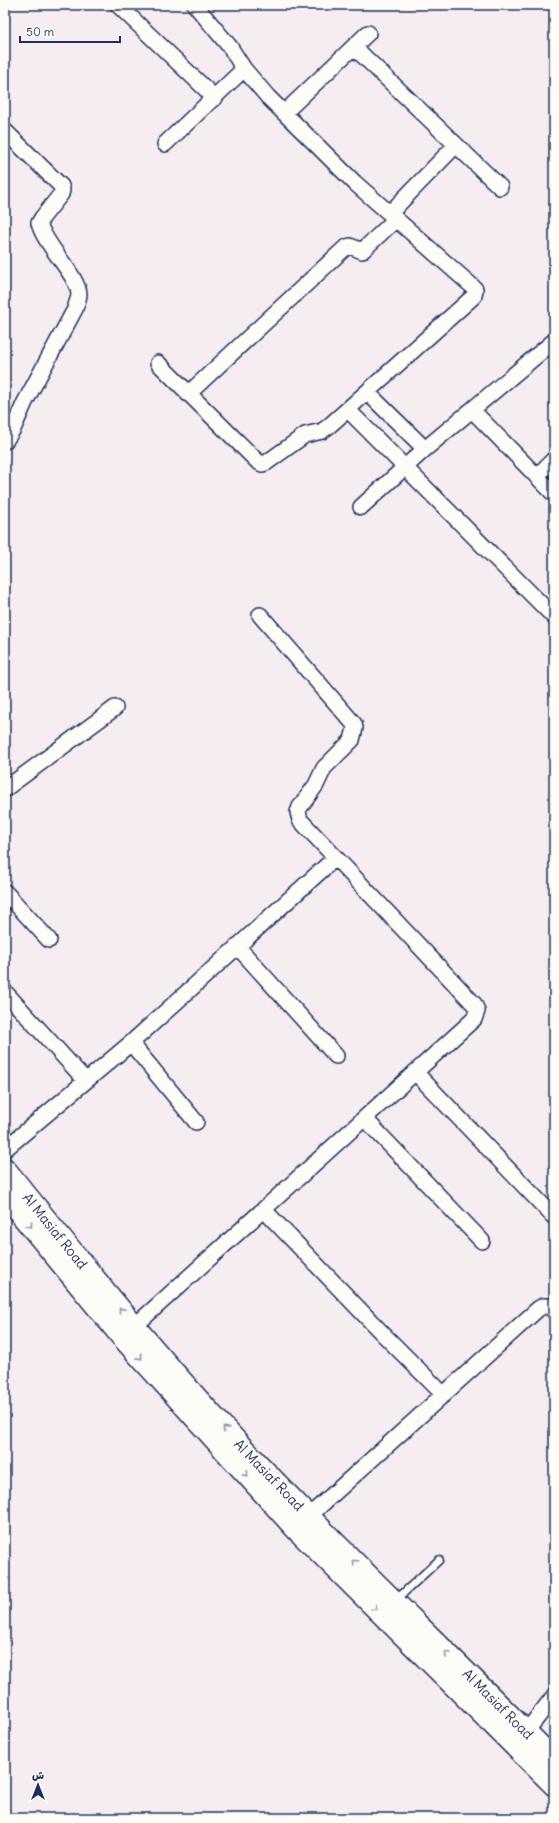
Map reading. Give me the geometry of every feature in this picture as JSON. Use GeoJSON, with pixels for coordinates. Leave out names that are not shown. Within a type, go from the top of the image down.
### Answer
{"type":"FeatureCollection","features":[{"type":"Feature","properties":{"kind":"street"},"geometry":{"type":"LineString","coordinates":[[118,5],[215,98]]}},
{"type":"Feature","properties":{"kind":"street"},"geometry":{"type":"LineString","coordinates":[[158,363],[256,461],[266,464],[305,435],[322,431],[348,410],[476,292],[472,286],[355,182],[261,90],[244,69],[230,47],[195,5]]}},
{"type":"Feature","properties":{"kind":"street"},"geometry":{"type":"LineString","coordinates":[[284,113],[368,33]]}},
{"type":"Feature","properties":{"kind":"street"},"geometry":{"type":"LineString","coordinates":[[354,47],[500,187]]}},
{"type":"Feature","properties":{"kind":"street"},"geometry":{"type":"LineString","coordinates":[[165,144],[244,69]]}},
{"type":"Feature","properties":{"kind":"street"},"geometry":{"type":"LineString","coordinates":[[5,131],[61,186],[61,194],[39,223],[44,236],[74,281],[79,295],[75,309],[25,402],[13,429],[5,441]]}},
{"type":"Feature","properties":{"kind":"street"},"geometry":{"type":"LineString","coordinates":[[188,394],[345,248],[350,246],[362,251],[456,145]]}},
{"type":"Feature","properties":{"kind":"street"},"geometry":{"type":"LineString","coordinates":[[361,507],[425,449],[554,341]]}},
{"type":"Feature","properties":{"kind":"street"},"geometry":{"type":"LineString","coordinates":[[368,392],[425,449]]}},
{"type":"Feature","properties":{"kind":"street"},"geometry":{"type":"LineString","coordinates":[[348,410],[554,618]]}},
{"type":"Feature","properties":{"kind":"street"},"geometry":{"type":"LineString","coordinates":[[472,410],[554,494]]}},
{"type":"Feature","properties":{"kind":"street"},"geometry":{"type":"LineString","coordinates":[[537,476],[554,458]]}},
{"type":"Feature","properties":{"kind":"street"},"geometry":{"type":"LineString","coordinates":[[128,1332],[365,1119],[474,1019],[476,1015],[476,1007],[300,820],[298,812],[316,784],[324,768],[352,740],[355,728],[260,615]]}},
{"type":"Feature","properties":{"kind":"street"},"geometry":{"type":"LineString","coordinates":[[5,789],[115,708]]}},
{"type":"Feature","properties":{"kind":"street"},"geometry":{"type":"LineString","coordinates":[[5,1149],[131,1043],[335,858]]}},
{"type":"Feature","properties":{"kind":"street"},"geometry":{"type":"LineString","coordinates":[[5,892],[49,940]]}},
{"type":"Feature","properties":{"kind":"street"},"geometry":{"type":"LineString","coordinates":[[237,946],[336,1056]]}},
{"type":"Feature","properties":{"kind":"street"},"geometry":{"type":"LineString","coordinates":[[5,992],[86,1082]]}},
{"type":"Feature","properties":{"kind":"street"},"geometry":{"type":"LineString","coordinates":[[131,1043],[196,1122]]}},
{"type":"Feature","properties":{"kind":"street"},"geometry":{"type":"LineString","coordinates":[[415,1072],[554,1217]]}},
{"type":"Feature","properties":{"kind":"street"},"geometry":{"type":"LineString","coordinates":[[365,1119],[482,1241]]}},
{"type":"Feature","properties":{"kind":"street","name":"Al Masiaf Road"},"geometry":{"type":"LineString","coordinates":[[5,1169],[128,1332],[309,1516],[554,1760]]}},
{"type":"Feature","properties":{"kind":"street","name":"Al Masiaf Road"},"geometry":{"type":"LineString","coordinates":[[5,1195],[128,1332],[296,1530],[554,1785]]}},
{"type":"Feature","properties":{"kind":"street"},"geometry":{"type":"LineString","coordinates":[[264,1210],[382,1333],[444,1395]]}},
{"type":"Feature","properties":{"kind":"street"},"geometry":{"type":"LineString","coordinates":[[309,1516],[538,1309],[543,1306],[549,1306],[554,1311]]}},
{"type":"Feature","properties":{"kind":"street"},"geometry":{"type":"LineString","coordinates":[[526,1732],[554,1696]]}},
{"type":"Feature","properties":{"kind":"lane"},"geometry":{"type":"LineString","coordinates":[[394,1601],[439,1560]]}}]}
